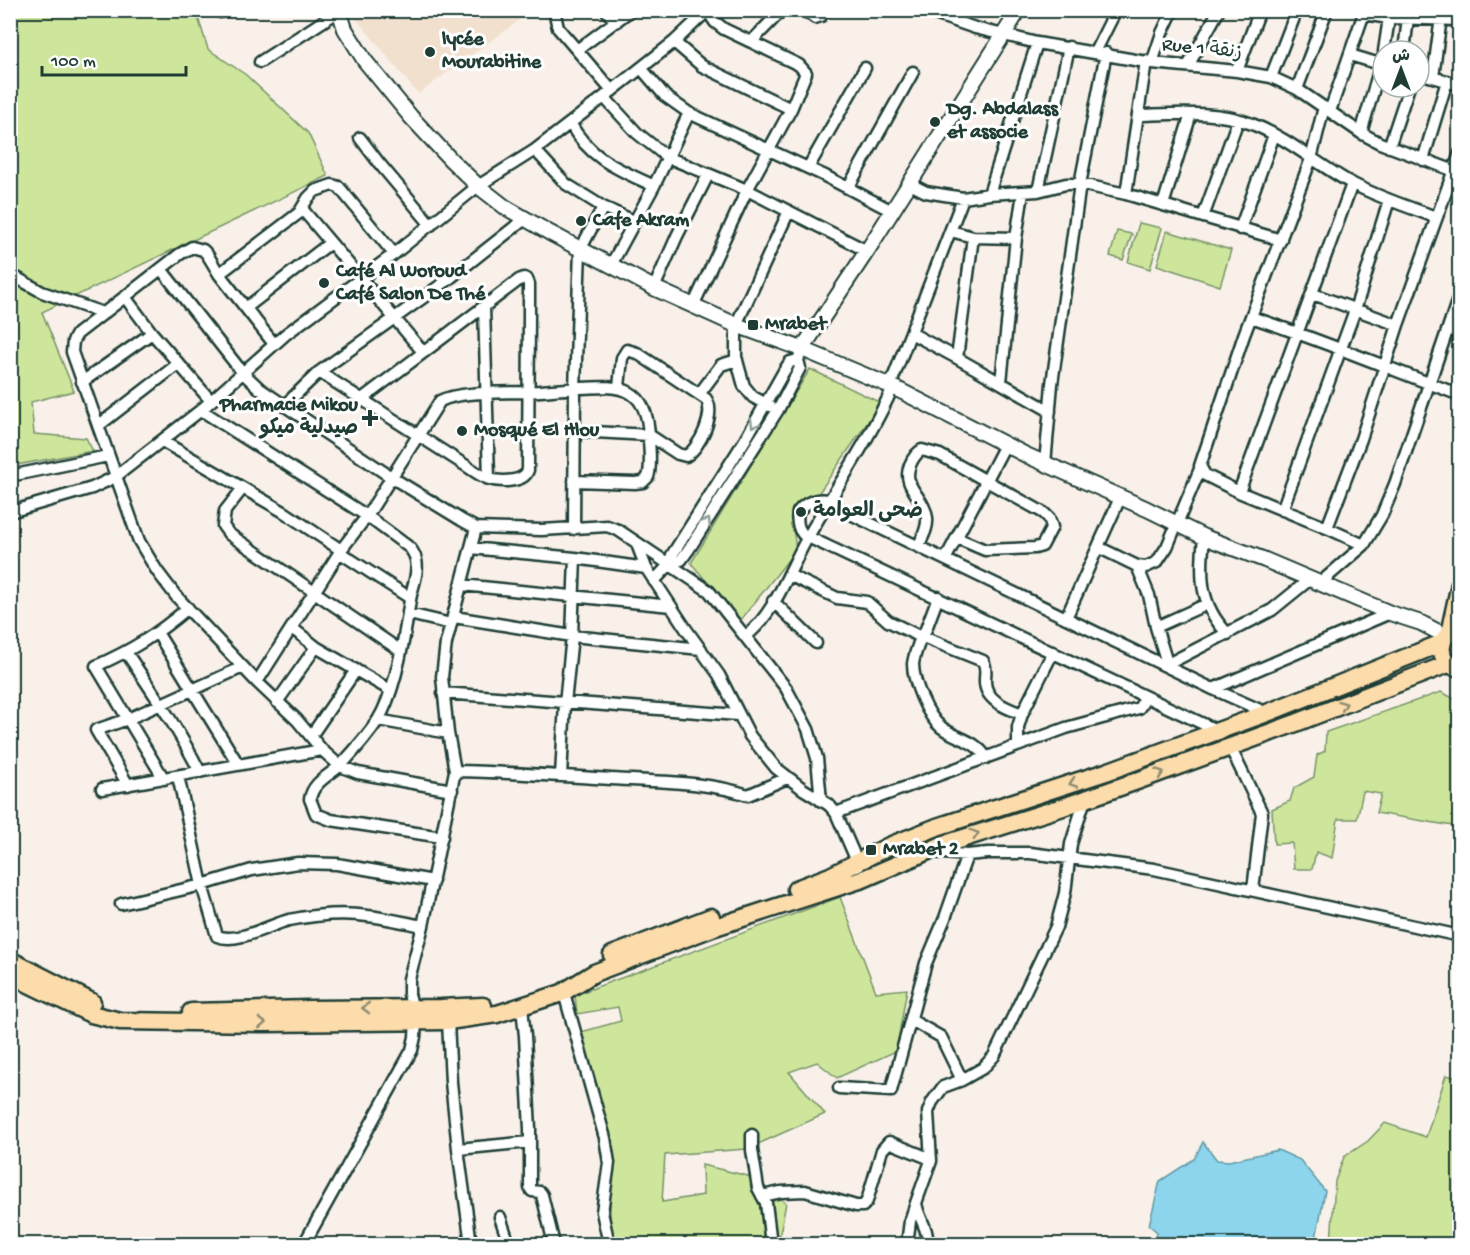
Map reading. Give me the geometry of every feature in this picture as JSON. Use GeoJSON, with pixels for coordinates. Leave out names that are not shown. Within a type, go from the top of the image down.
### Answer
{"type":"FeatureCollection","features":[{"type":"Feature","properties":{"kind":"main road"},"geometry":{"type":"LineString","coordinates":[[1454,666],[1443,658],[1441,651],[1449,636],[1460,584]]}},
{"type":"Feature","properties":{"kind":"main road"},"geometry":{"type":"LineString","coordinates":[[10,973],[91,1014],[120,1021],[263,1023],[414,1014],[512,1001],[550,987],[584,967],[645,941],[817,882],[858,861],[937,827],[1106,772],[1267,713],[1449,636]]}},
{"type":"Feature","properties":{"kind":"main road"},"geometry":{"type":"LineString","coordinates":[[10,960],[92,1002],[123,1011],[414,1014],[448,1021],[497,1014],[561,993],[594,973],[766,909],[863,879],[925,852],[1085,799],[1454,666]]}},
{"type":"Feature","properties":{"kind":"street"},"geometry":{"type":"LineString","coordinates":[[554,10],[558,28],[578,50],[637,133],[667,157],[747,190],[867,251]]}},
{"type":"Feature","properties":{"kind":"street"},"geometry":{"type":"LineString","coordinates":[[606,10],[616,22]]}},
{"type":"Feature","properties":{"kind":"street"},"geometry":{"type":"LineString","coordinates":[[578,50],[631,10]]}},
{"type":"Feature","properties":{"kind":"street"},"geometry":{"type":"LineString","coordinates":[[751,42],[782,10]]}},
{"type":"Feature","properties":{"kind":"street"},"geometry":{"type":"LineString","coordinates":[[804,10],[817,18],[826,10]]}},
{"type":"Feature","properties":{"kind":"street"},"geometry":{"type":"LineString","coordinates":[[669,565],[672,555],[790,362],[800,355],[1019,10]]}},
{"type":"Feature","properties":{"kind":"street"},"geometry":{"type":"LineString","coordinates":[[1045,464],[1080,184],[1101,52],[1116,10]]}},
{"type":"Feature","properties":{"kind":"street"},"geometry":{"type":"LineString","coordinates":[[1126,194],[1149,62],[1173,10]]}},
{"type":"Feature","properties":{"kind":"street"},"geometry":{"type":"LineString","coordinates":[[1188,66],[1219,10]]}},
{"type":"Feature","properties":{"kind":"street"},"geometry":{"type":"LineString","coordinates":[[1237,71],[1260,10]]}},
{"type":"Feature","properties":{"kind":"street"},"geometry":{"type":"LineString","coordinates":[[1271,77],[1297,10]]}},
{"type":"Feature","properties":{"kind":"street"},"geometry":{"type":"LineString","coordinates":[[1297,89],[1327,10]]}},
{"type":"Feature","properties":{"kind":"street"},"geometry":{"type":"LineString","coordinates":[[260,62],[339,11],[345,29],[365,61],[411,117],[478,186],[506,207],[580,250],[654,288],[800,355],[892,387],[1005,445],[1204,537],[1449,636]]}},
{"type":"Feature","properties":{"kind":"street"},"geometry":{"type":"LineString","coordinates":[[10,512],[92,488],[115,477],[201,410],[274,344],[394,254],[478,186],[535,150],[608,94],[674,42],[708,11],[715,22],[724,29],[799,65],[805,70],[805,75],[791,109],[747,190],[693,306]]}},
{"type":"Feature","properties":{"kind":"street","name":"Rue 1 زنقة"},"geometry":{"type":"LineString","coordinates":[[930,12],[1037,43],[1101,52],[1149,62],[1237,71],[1271,77],[1297,89],[1362,133],[1389,147],[1457,172]]}},
{"type":"Feature","properties":{"kind":"street"},"geometry":{"type":"LineString","coordinates":[[1098,548],[1137,566],[1146,567],[1157,562],[1167,547],[1200,469],[1200,463],[1251,317],[1365,12],[1389,18],[1442,15],[1460,20]]}},
{"type":"Feature","properties":{"kind":"street"},"geometry":{"type":"LineString","coordinates":[[1442,15],[1433,77],[1460,85]]}},
{"type":"Feature","properties":{"kind":"street"},"geometry":{"type":"LineString","coordinates":[[1386,39],[1389,18]]}},
{"type":"Feature","properties":{"kind":"street"},"geometry":{"type":"LineString","coordinates":[[1405,39],[1408,18]]}},
{"type":"Feature","properties":{"kind":"street"},"geometry":{"type":"LineString","coordinates":[[674,42],[702,66],[791,109]]}},
{"type":"Feature","properties":{"kind":"street"},"geometry":{"type":"LineString","coordinates":[[989,194],[1037,43]]}},
{"type":"Feature","properties":{"kind":"street"},"geometry":{"type":"LineString","coordinates":[[1038,191],[1069,47]]}},
{"type":"Feature","properties":{"kind":"street"},"geometry":{"type":"LineString","coordinates":[[1350,55],[1371,59]]}},
{"type":"Feature","properties":{"kind":"street"},"geometry":{"type":"LineString","coordinates":[[641,68],[664,96],[689,113],[808,168],[892,212]]}},
{"type":"Feature","properties":{"kind":"street"},"geometry":{"type":"LineString","coordinates":[[808,168],[865,68]]}},
{"type":"Feature","properties":{"kind":"street"},"geometry":{"type":"LineString","coordinates":[[848,188],[913,72]]}},
{"type":"Feature","properties":{"kind":"street"},"geometry":{"type":"LineString","coordinates":[[1423,160],[1447,81]]}},
{"type":"Feature","properties":{"kind":"street"},"geometry":{"type":"LineString","coordinates":[[1362,133],[1372,99]]}},
{"type":"Feature","properties":{"kind":"street"},"geometry":{"type":"LineString","coordinates":[[1389,147],[1405,99]]}},
{"type":"Feature","properties":{"kind":"street"},"geometry":{"type":"LineString","coordinates":[[611,265],[654,186],[689,113]]}},
{"type":"Feature","properties":{"kind":"street"},"geometry":{"type":"LineString","coordinates":[[1139,115],[1191,114],[1253,124],[1352,184],[1436,217]]}},
{"type":"Feature","properties":{"kind":"street"},"geometry":{"type":"LineString","coordinates":[[1163,205],[1191,114]]}},
{"type":"Feature","properties":{"kind":"street"},"geometry":{"type":"LineString","coordinates":[[1203,217],[1238,120]]}},
{"type":"Feature","properties":{"kind":"street"},"geometry":{"type":"LineString","coordinates":[[570,123],[590,152],[601,160],[654,186]]}},
{"type":"Feature","properties":{"kind":"street"},"geometry":{"type":"LineString","coordinates":[[1240,229],[1274,135]]}},
{"type":"Feature","properties":{"kind":"street"},"geometry":{"type":"LineString","coordinates":[[360,138],[378,163],[431,225]]}},
{"type":"Feature","properties":{"kind":"street"},"geometry":{"type":"LineString","coordinates":[[535,150],[566,184],[603,207],[634,221]]}},
{"type":"Feature","properties":{"kind":"street"},"geometry":{"type":"LineString","coordinates":[[1327,528],[1385,368],[1436,217],[1457,172],[1460,153]]}},
{"type":"Feature","properties":{"kind":"street"},"geometry":{"type":"LineString","coordinates":[[654,288],[708,175]]}},
{"type":"Feature","properties":{"kind":"street"},"geometry":{"type":"LineString","coordinates":[[910,184],[926,192],[963,198],[989,194],[1023,193],[1066,184],[1080,184],[1126,194],[1281,240]]}},
{"type":"Feature","properties":{"kind":"street"},"geometry":{"type":"LineString","coordinates":[[1239,492],[1352,184]]}},
{"type":"Feature","properties":{"kind":"street"},"geometry":{"type":"LineString","coordinates":[[219,274],[303,210],[308,198],[315,191],[336,185],[394,254]]}},
{"type":"Feature","properties":{"kind":"street"},"geometry":{"type":"LineString","coordinates":[[1001,382],[1023,193]]}},
{"type":"Feature","properties":{"kind":"street"},"geometry":{"type":"LineString","coordinates":[[746,636],[758,626],[789,575],[807,538],[882,412],[963,198]]}},
{"type":"Feature","properties":{"kind":"street"},"geometry":{"type":"LineString","coordinates":[[1282,510],[1355,310],[1389,200]]}},
{"type":"Feature","properties":{"kind":"street"},"geometry":{"type":"LineString","coordinates":[[574,529],[575,388],[580,250],[603,207]]}},
{"type":"Feature","properties":{"kind":"street"},"geometry":{"type":"LineString","coordinates":[[303,210],[423,352]]}},
{"type":"Feature","properties":{"kind":"street"},"geometry":{"type":"LineString","coordinates":[[778,410],[748,393],[740,377],[736,360],[736,325],[789,211]]}},
{"type":"Feature","properties":{"kind":"street"},"geometry":{"type":"LineString","coordinates":[[284,406],[319,372],[467,266],[526,218]]}},
{"type":"Feature","properties":{"kind":"street"},"geometry":{"type":"LineString","coordinates":[[951,231],[973,237],[1016,238]]}},
{"type":"Feature","properties":{"kind":"street"},"geometry":{"type":"LineString","coordinates":[[957,358],[973,237]]}},
{"type":"Feature","properties":{"kind":"street"},"geometry":{"type":"LineString","coordinates":[[247,307],[330,243]]}},
{"type":"Feature","properties":{"kind":"street"},"geometry":{"type":"LineString","coordinates":[[274,344],[202,250],[192,247],[77,334],[73,341],[72,352],[138,541],[176,597],[340,766],[358,773],[452,790]]}},
{"type":"Feature","properties":{"kind":"street"},"geometry":{"type":"LineString","coordinates":[[161,269],[242,372],[260,389],[391,477],[476,528],[574,529],[607,526],[618,530],[710,591],[786,688],[808,729],[817,758],[822,801]]}},
{"type":"Feature","properties":{"kind":"street"},"geometry":{"type":"LineString","coordinates":[[10,274],[42,292],[103,313]]}},
{"type":"Feature","properties":{"kind":"street"},"geometry":{"type":"LineString","coordinates":[[319,372],[489,479],[521,479],[526,475],[529,392],[528,280],[524,278],[519,280],[362,399]]}},
{"type":"Feature","properties":{"kind":"street"},"geometry":{"type":"LineString","coordinates":[[1167,664],[1199,650],[1272,610],[1364,545],[1382,515],[1395,484],[1427,383],[1460,293]]}},
{"type":"Feature","properties":{"kind":"street"},"geometry":{"type":"LineString","coordinates":[[1313,294],[1398,325]]}},
{"type":"Feature","properties":{"kind":"street"},"geometry":{"type":"LineString","coordinates":[[124,297],[211,401]]}},
{"type":"Feature","properties":{"kind":"street"},"geometry":{"type":"LineString","coordinates":[[484,307],[489,479]]}},
{"type":"Feature","properties":{"kind":"street"},"geometry":{"type":"LineString","coordinates":[[1251,317],[1298,332],[1385,368],[1460,395]]}},
{"type":"Feature","properties":{"kind":"street"},"geometry":{"type":"LineString","coordinates":[[82,382],[152,333]]}},
{"type":"Feature","properties":{"kind":"street"},"geometry":{"type":"LineString","coordinates":[[911,333],[1050,411]]}},
{"type":"Feature","properties":{"kind":"street"},"geometry":{"type":"LineString","coordinates":[[576,431],[649,435],[678,454],[689,455],[699,442],[710,412],[709,403],[700,393],[630,350],[627,350],[621,358],[619,387]]}},
{"type":"Feature","properties":{"kind":"street"},"geometry":{"type":"LineString","coordinates":[[654,581],[669,565],[681,560],[778,410],[800,368],[800,355]]}},
{"type":"Feature","properties":{"kind":"street"},"geometry":{"type":"LineString","coordinates":[[700,393],[721,365],[736,360]]}},
{"type":"Feature","properties":{"kind":"street"},"geometry":{"type":"LineString","coordinates":[[98,426],[178,364]]}},
{"type":"Feature","properties":{"kind":"street"},"geometry":{"type":"LineString","coordinates":[[257,682],[340,551],[367,516],[440,401],[451,397],[487,393],[619,387],[638,399],[646,413],[650,474],[643,482],[574,481]]}},
{"type":"Feature","properties":{"kind":"street"},"geometry":{"type":"LineString","coordinates":[[201,410],[367,516],[414,553],[416,575],[410,598],[409,614],[390,690],[378,720],[340,766],[313,789],[310,799],[316,814],[345,823],[442,837]]}},
{"type":"Feature","properties":{"kind":"street"},"geometry":{"type":"LineString","coordinates":[[162,441],[243,488],[410,598]]}},
{"type":"Feature","properties":{"kind":"street"},"geometry":{"type":"LineString","coordinates":[[946,558],[1005,445]]}},
{"type":"Feature","properties":{"kind":"street"},"geometry":{"type":"LineString","coordinates":[[919,545],[927,519],[924,505],[909,486],[908,472],[916,453],[922,450],[932,452],[1044,513],[1051,522],[1050,532],[1042,546],[1038,548],[985,550],[957,538]]}},
{"type":"Feature","properties":{"kind":"street"},"geometry":{"type":"LineString","coordinates":[[10,476],[108,456]]}},
{"type":"Feature","properties":{"kind":"street"},"geometry":{"type":"LineString","coordinates":[[1200,469],[1208,477],[1239,492],[1364,545]]}},
{"type":"Feature","properties":{"kind":"street"},"geometry":{"type":"LineString","coordinates":[[243,488],[223,516],[225,530],[246,547],[401,651]]}},
{"type":"Feature","properties":{"kind":"street"},"geometry":{"type":"LineString","coordinates":[[1066,618],[1120,498]]}},
{"type":"Feature","properties":{"kind":"street"},"geometry":{"type":"LineString","coordinates":[[1216,730],[939,597],[807,538],[800,531],[798,512],[811,501],[818,499],[829,501],[1066,618],[1267,713]]}},
{"type":"Feature","properties":{"kind":"street"},"geometry":{"type":"LineString","coordinates":[[304,1245],[412,1050],[416,1037],[409,979],[433,881],[455,771],[443,693],[443,662],[476,528]]}},
{"type":"Feature","properties":{"kind":"street"},"geometry":{"type":"LineString","coordinates":[[1204,537],[1202,570],[1204,597],[1219,625],[1228,633]]}},
{"type":"Feature","properties":{"kind":"street"},"geometry":{"type":"LineString","coordinates":[[638,544],[646,568],[728,689],[738,715],[764,754],[787,778],[830,805],[836,813],[858,861],[863,879]]}},
{"type":"Feature","properties":{"kind":"street"},"geometry":{"type":"LineString","coordinates":[[471,548],[575,558],[646,568]]}},
{"type":"Feature","properties":{"kind":"street"},"geometry":{"type":"LineString","coordinates":[[561,776],[572,636],[575,558]]}},
{"type":"Feature","properties":{"kind":"street"},"geometry":{"type":"LineString","coordinates":[[1137,566],[1149,595],[1167,664]]}},
{"type":"Feature","properties":{"kind":"street"},"geometry":{"type":"LineString","coordinates":[[789,575],[837,598],[867,602],[888,621],[983,661],[986,667],[985,687],[989,696],[1006,708],[1022,714]]}},
{"type":"Feature","properties":{"kind":"street"},"geometry":{"type":"LineString","coordinates":[[462,585],[671,606]]}},
{"type":"Feature","properties":{"kind":"street"},"geometry":{"type":"LineString","coordinates":[[939,597],[914,657],[914,671],[918,687],[928,710],[940,726],[981,749],[986,758]]}},
{"type":"Feature","properties":{"kind":"street"},"geometry":{"type":"LineString","coordinates":[[773,601],[816,644]]}},
{"type":"Feature","properties":{"kind":"street"},"geometry":{"type":"LineString","coordinates":[[1156,627],[1207,604]]}},
{"type":"Feature","properties":{"kind":"street"},"geometry":{"type":"LineString","coordinates":[[164,779],[96,666],[158,634],[188,608]]}},
{"type":"Feature","properties":{"kind":"street"},"geometry":{"type":"LineString","coordinates":[[1213,689],[1390,613]]}},
{"type":"Feature","properties":{"kind":"street"},"geometry":{"type":"LineString","coordinates":[[409,614],[572,636],[701,649]]}},
{"type":"Feature","properties":{"kind":"street"},"geometry":{"type":"LineString","coordinates":[[292,628],[316,647],[390,690]]}},
{"type":"Feature","properties":{"kind":"street"},"geometry":{"type":"LineString","coordinates":[[158,634],[238,765]]}},
{"type":"Feature","properties":{"kind":"street"},"geometry":{"type":"LineString","coordinates":[[278,702],[316,647]]}},
{"type":"Feature","properties":{"kind":"street"},"geometry":{"type":"LineString","coordinates":[[126,652],[161,704],[200,772]]}},
{"type":"Feature","properties":{"kind":"street"},"geometry":{"type":"LineString","coordinates":[[1018,746],[1018,728],[1022,714],[1053,652]]}},
{"type":"Feature","properties":{"kind":"street"},"geometry":{"type":"LineString","coordinates":[[128,785],[96,730],[128,719],[243,667]]}},
{"type":"Feature","properties":{"kind":"street"},"geometry":{"type":"LineString","coordinates":[[311,736],[356,670]]}},
{"type":"Feature","properties":{"kind":"street"},"geometry":{"type":"LineString","coordinates":[[443,693],[738,715]]}},
{"type":"Feature","properties":{"kind":"street"},"geometry":{"type":"LineString","coordinates":[[836,813],[1066,728],[1139,708],[1146,697]]}},
{"type":"Feature","properties":{"kind":"street"},"geometry":{"type":"LineString","coordinates":[[378,720],[448,733]]}},
{"type":"Feature","properties":{"kind":"street"},"geometry":{"type":"LineString","coordinates":[[1230,747],[1262,813],[1253,890]]}},
{"type":"Feature","properties":{"kind":"street"},"geometry":{"type":"LineString","coordinates":[[102,789],[322,750]]}},
{"type":"Feature","properties":{"kind":"street"},"geometry":{"type":"LineString","coordinates":[[455,771],[700,785],[748,795],[787,778]]}},
{"type":"Feature","properties":{"kind":"street"},"geometry":{"type":"LineString","coordinates":[[178,776],[202,885],[215,932],[222,938],[256,932],[286,921],[327,915],[366,915],[423,926]]}},
{"type":"Feature","properties":{"kind":"street"},"geometry":{"type":"LineString","coordinates":[[907,1245],[910,1221],[930,1168],[928,1112],[943,1087],[962,1080],[983,1068],[994,1056],[1049,945],[1063,904],[1068,857],[1085,799]]}},
{"type":"Feature","properties":{"kind":"street"},"geometry":{"type":"LineString","coordinates":[[925,852],[967,855],[1009,852],[1068,857],[1182,874],[1460,936]]}},
{"type":"Feature","properties":{"kind":"street"},"geometry":{"type":"LineString","coordinates":[[839,1088],[891,1091],[926,963],[954,896],[967,855]]}},
{"type":"Feature","properties":{"kind":"street"},"geometry":{"type":"LineString","coordinates":[[121,904],[202,885],[252,870],[298,863],[317,862],[433,881]]}},
{"type":"Feature","properties":{"kind":"street"},"geometry":{"type":"LineString","coordinates":[[561,993],[566,1000],[605,1138],[609,1163],[602,1212],[609,1245]]}},
{"type":"Feature","properties":{"kind":"street"},"geometry":{"type":"LineString","coordinates":[[522,1007],[530,1142],[530,1188],[531,1191],[542,1195],[554,1245]]}},
{"type":"Feature","properties":{"kind":"street"},"geometry":{"type":"LineString","coordinates":[[911,1020],[942,1037],[962,1080]]}},
{"type":"Feature","properties":{"kind":"street"},"geometry":{"type":"LineString","coordinates":[[448,1021],[451,1082],[471,1245]]}},
{"type":"Feature","properties":{"kind":"street"},"geometry":{"type":"LineString","coordinates":[[752,1135],[758,1188],[766,1203],[771,1245]]}},
{"type":"Feature","properties":{"kind":"street"},"geometry":{"type":"LineString","coordinates":[[458,1149],[530,1142]]}},
{"type":"Feature","properties":{"kind":"street"},"geometry":{"type":"LineString","coordinates":[[762,1196],[805,1191],[863,1206],[867,1201],[882,1150],[889,1142],[895,1142],[931,1159]]}},
{"type":"Feature","properties":{"kind":"street"},"geometry":{"type":"LineString","coordinates":[[916,1203],[927,1230],[927,1245]]}},
{"type":"Feature","properties":{"kind":"street"},"geometry":{"type":"LineString","coordinates":[[500,1217],[509,1245]]}},
{"type":"Feature","properties":{"kind":"shaded area","name":"lycée Mourabitine"},"geometry":{"type":"Polygon","coordinates":[[[350,11],[532,11],[418,94],[350,11]]]}},
{"type":"Feature","properties":{"kind":"green space"},"geometry":{"type":"Polygon","coordinates":[[[11,11],[196,11],[208,49],[246,75],[308,133],[328,176],[42,312],[74,391],[31,402],[34,434],[86,438],[93,451],[11,466],[11,11]]]}},
{"type":"Feature","properties":{"kind":"green space"},"geometry":{"type":"Polygon","coordinates":[[[1139,223],[1162,228],[1150,269],[1128,262],[1139,223]]]}},
{"type":"Feature","properties":{"kind":"green space"},"geometry":{"type":"Polygon","coordinates":[[[1117,231],[1132,234],[1123,260],[1110,256],[1117,231]]]}},
{"type":"Feature","properties":{"kind":"green space"},"geometry":{"type":"Polygon","coordinates":[[[1167,231],[1231,250],[1220,286],[1157,265],[1167,231]]]}},
{"type":"Feature","properties":{"kind":"green space"},"geometry":{"type":"Polygon","coordinates":[[[810,369],[881,403],[818,494],[807,498],[791,512],[796,550],[740,621],[691,563],[810,369]]]}},
{"type":"Feature","properties":{"kind":"green space"},"geometry":{"type":"Polygon","coordinates":[[[1441,692],[1459,701],[1459,827],[1376,813],[1381,794],[1363,791],[1357,819],[1338,819],[1332,858],[1316,852],[1312,869],[1294,869],[1292,843],[1274,844],[1272,809],[1290,801],[1294,788],[1314,777],[1317,755],[1325,751],[1326,732],[1441,692]]]}},
{"type":"Feature","properties":{"kind":"green space"},"geometry":{"type":"Polygon","coordinates":[[[840,897],[876,992],[907,989],[896,1051],[837,1078],[817,1062],[789,1072],[825,1114],[747,1149],[665,1155],[662,1202],[703,1195],[702,1165],[748,1176],[786,1203],[778,1244],[615,1244],[610,1225],[610,1193],[615,1164],[581,1032],[621,1021],[618,1007],[577,1014],[575,995],[840,897]]]}},
{"type":"Feature","properties":{"kind":"green space"},"geometry":{"type":"Polygon","coordinates":[[[1446,1075],[1459,1078],[1459,1186],[1454,1201],[1459,1203],[1459,1244],[1331,1244],[1335,1181],[1344,1157],[1368,1141],[1385,1123],[1426,1137],[1446,1075]]]}},
{"type":"Feature","properties":{"kind":"water"},"geometry":{"type":"Polygon","coordinates":[[[1203,1142],[1217,1160],[1229,1161],[1278,1150],[1300,1160],[1325,1191],[1315,1244],[1155,1244],[1157,1232],[1149,1225],[1160,1181],[1194,1159],[1203,1142]]]}},
{"type":"Feature","properties":{"kind":"place","name":"lycée Mourabitine"},"geometry":{"type":"Point","coordinates":[430,52]}},
{"type":"Feature","properties":{"kind":"place","name":"Dg. Abdalass et associe"},"geometry":{"type":"Point","coordinates":[935,122]}},
{"type":"Feature","properties":{"kind":"place","name":"Cafe Akram"},"geometry":{"type":"Point","coordinates":[581,221]}},
{"type":"Feature","properties":{"kind":"place","name":"Café Al Woroud Café Salon De Thé"},"geometry":{"type":"Point","coordinates":[324,283]}},
{"type":"Feature","properties":{"kind":"place","name":"Mrabet"},"geometry":{"type":"Point","coordinates":[753,325]}},
{"type":"Feature","properties":{"kind":"place","name":"Pharmacie Mikou صيدلية ميكو"},"geometry":{"type":"Point","coordinates":[370,418]}},
{"type":"Feature","properties":{"kind":"place","name":"Mosqué El Hlou"},"geometry":{"type":"Point","coordinates":[462,431]}},
{"type":"Feature","properties":{"kind":"place","name":"ضحى العوامة"},"geometry":{"type":"Point","coordinates":[801,512]}},
{"type":"Feature","properties":{"kind":"place","name":"Mrabet 2"},"geometry":{"type":"Point","coordinates":[871,850]}}]}
